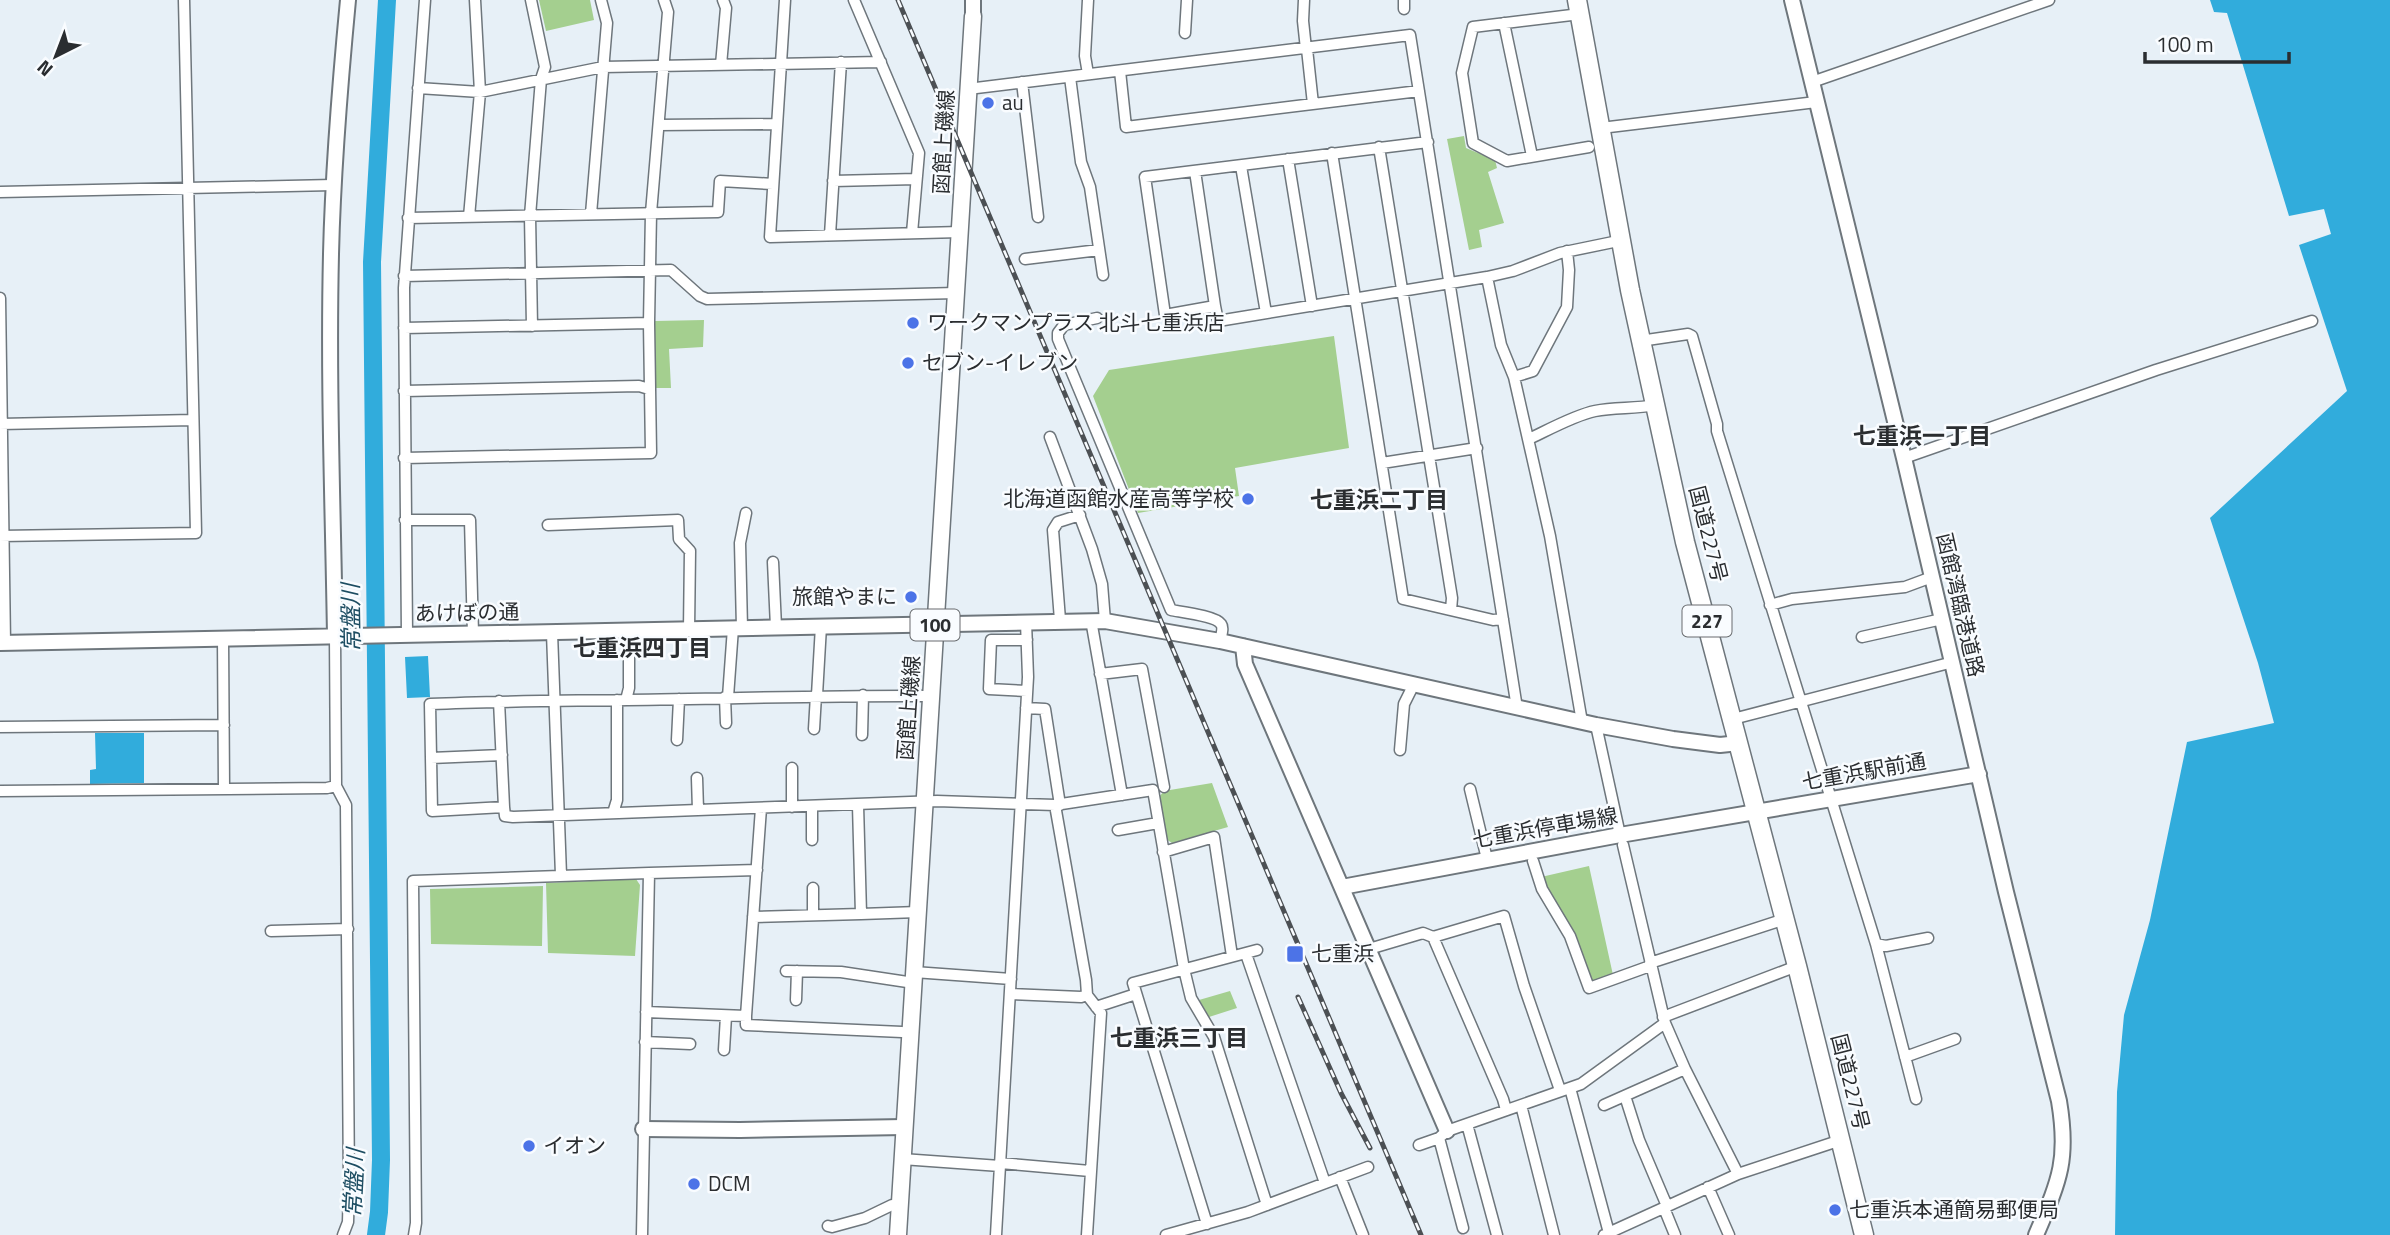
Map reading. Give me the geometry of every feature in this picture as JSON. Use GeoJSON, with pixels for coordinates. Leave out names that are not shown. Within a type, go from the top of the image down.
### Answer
{"type":"FeatureCollection","features":[{"type":"Feature","properties":{"kind":"highway","name":"国道227号"},"geometry":{"type":"LineString","coordinates":[[1578,7],[1640,341],[1685,542],[1797,965],[1864,1235]]}},
{"type":"Feature","properties":{"kind":"main road","name":"函館上磯線"},"geometry":{"type":"LineString","coordinates":[[898,1235],[973,8]]}},
{"type":"Feature","properties":{"kind":"street"},"geometry":{"type":"LineString","coordinates":[[1,536],[196,533],[184,0]]}},
{"type":"Feature","properties":{"kind":"street"},"geometry":{"type":"LineString","coordinates":[[343,1235],[348,1222],[349,1188],[348,929],[346,805],[336,786],[331,406],[333,185],[348,0]]}},
{"type":"Feature","properties":{"kind":"street"},"geometry":{"type":"LineString","coordinates":[[402,634],[405,520],[404,276],[425,0]]}},
{"type":"Feature","properties":{"kind":"street"},"geometry":{"type":"LineString","coordinates":[[469,216],[480,92],[475,0]]}},
{"type":"Feature","properties":{"kind":"street"},"geometry":{"type":"LineString","coordinates":[[531,0],[545,67],[541,79],[530,216],[532,326]]}},
{"type":"Feature","properties":{"kind":"street"},"geometry":{"type":"LineString","coordinates":[[590,214],[607,23],[601,0]]}},
{"type":"Feature","properties":{"kind":"street"},"geometry":{"type":"LineString","coordinates":[[404,458],[651,453],[649,270],[651,214],[668,12],[664,0]]}},
{"type":"Feature","properties":{"kind":"street"},"geometry":{"type":"LineString","coordinates":[[721,65],[726,8],[723,0]]}},
{"type":"Feature","properties":{"kind":"street"},"geometry":{"type":"LineString","coordinates":[[785,0],[770,237],[960,232]]}},
{"type":"Feature","properties":{"kind":"street"},"geometry":{"type":"LineString","coordinates":[[854,0],[919,153],[912,233]]}},
{"type":"Feature","properties":{"kind":"street"},"geometry":{"type":"LineString","coordinates":[[1087,74],[1085,56],[1088,0]]}},
{"type":"Feature","properties":{"kind":"street"},"geometry":{"type":"LineString","coordinates":[[1185,33],[1187,0]]}},
{"type":"Feature","properties":{"kind":"street"},"geometry":{"type":"LineString","coordinates":[[1304,0],[1303,21],[1314,104]]}},
{"type":"Feature","properties":{"kind":"street","name":"函館湾臨港道路"},"geometry":{"type":"LineString","coordinates":[[1792,0],[2062,1117],[2062,1170],[2054,1197],[2036,1235]]}},
{"type":"Feature","properties":{"kind":"street"},"geometry":{"type":"LineString","coordinates":[[1812,82],[2049,0]]}},
{"type":"Feature","properties":{"kind":"street"},"geometry":{"type":"LineString","coordinates":[[1578,7],[1473,27],[1462,73],[1473,143],[1507,161],[1589,147]]}},
{"type":"Feature","properties":{"kind":"street"},"geometry":{"type":"LineString","coordinates":[[1504,23],[1532,156]]}},
{"type":"Feature","properties":{"kind":"street"},"geometry":{"type":"LineString","coordinates":[[968,89],[1410,35],[1517,708]]}},
{"type":"Feature","properties":{"kind":"street"},"geometry":{"type":"LineString","coordinates":[[830,235],[841,62]]}},
{"type":"Feature","properties":{"kind":"street"},"geometry":{"type":"LineString","coordinates":[[418,88],[480,92],[603,67],[881,62]]}},
{"type":"Feature","properties":{"kind":"street"},"geometry":{"type":"LineString","coordinates":[[1119,71],[1126,127],[1419,91]]}},
{"type":"Feature","properties":{"kind":"street"},"geometry":{"type":"LineString","coordinates":[[1070,76],[1081,162],[1090,187],[1103,275]]}},
{"type":"Feature","properties":{"kind":"street"},"geometry":{"type":"LineString","coordinates":[[1022,82],[1038,217]]}},
{"type":"Feature","properties":{"kind":"street"},"geometry":{"type":"LineString","coordinates":[[1601,128],[1816,102]]}},
{"type":"Feature","properties":{"kind":"street"},"geometry":{"type":"LineString","coordinates":[[659,125],[777,124]]}},
{"type":"Feature","properties":{"kind":"street"},"geometry":{"type":"LineString","coordinates":[[1215,306],[1165,315],[1144,177],[1427,142]]}},
{"type":"Feature","properties":{"kind":"street"},"geometry":{"type":"LineString","coordinates":[[1379,148],[1452,598],[1451,610]]}},
{"type":"Feature","properties":{"kind":"street"},"geometry":{"type":"LineString","coordinates":[[1332,153],[1403,599],[1493,620],[1503,619]]}},
{"type":"Feature","properties":{"kind":"street"},"geometry":{"type":"LineString","coordinates":[[1288,159],[1312,306]]}},
{"type":"Feature","properties":{"kind":"street"},"geometry":{"type":"LineString","coordinates":[[1241,166],[1266,313]]}},
{"type":"Feature","properties":{"kind":"street"},"geometry":{"type":"LineString","coordinates":[[1195,171],[1218,321],[1513,271],[1567,251],[1623,240]]}},
{"type":"Feature","properties":{"kind":"street"},"geometry":{"type":"LineString","coordinates":[[833,181],[916,178]]}},
{"type":"Feature","properties":{"kind":"street"},"geometry":{"type":"LineString","coordinates":[[408,218],[718,212],[720,181],[774,184]]}},
{"type":"Feature","properties":{"kind":"street"},"geometry":{"type":"LineString","coordinates":[[0,192],[333,185]]}},
{"type":"Feature","properties":{"kind":"street"},"geometry":{"type":"LineString","coordinates":[[1025,259],[1099,250]]}},
{"type":"Feature","properties":{"kind":"street"},"geometry":{"type":"LineString","coordinates":[[1514,377],[1533,371],[1567,307],[1567,251]]}},
{"type":"Feature","properties":{"kind":"street"},"geometry":{"type":"LineString","coordinates":[[404,276],[671,270],[700,296],[708,299],[956,293]]}},
{"type":"Feature","properties":{"kind":"street"},"geometry":{"type":"LineString","coordinates":[[1488,276],[1501,345],[1514,377],[1529,439],[1589,723],[1622,840],[1664,1020],[1685,1069],[1738,1174]]}},
{"type":"Feature","properties":{"kind":"street"},"geometry":{"type":"LineString","coordinates":[[0,298],[3,643]]}},
{"type":"Feature","properties":{"kind":"street"},"geometry":{"type":"LineString","coordinates":[[1097,318],[1064,325],[1058,333],[1058,339],[1171,610],[1220,622],[1223,627],[1220,641]]}},
{"type":"Feature","properties":{"kind":"street"},"geometry":{"type":"LineString","coordinates":[[1904,458],[2156,370],[2312,321]]}},
{"type":"Feature","properties":{"kind":"street"},"geometry":{"type":"LineString","coordinates":[[404,328],[649,323]]}},
{"type":"Feature","properties":{"kind":"street"},"geometry":{"type":"LineString","coordinates":[[1640,341],[1692,335],[1717,431],[1876,944],[1916,1099]]}},
{"type":"Feature","properties":{"kind":"street"},"geometry":{"type":"LineString","coordinates":[[404,391],[639,386],[649,389]]}},
{"type":"Feature","properties":{"kind":"street"},"geometry":{"type":"LineString","coordinates":[[1529,439],[1596,411],[1655,405]]}},
{"type":"Feature","properties":{"kind":"street"},"geometry":{"type":"LineString","coordinates":[[1,424],[193,420]]}},
{"type":"Feature","properties":{"kind":"street"},"geometry":{"type":"LineString","coordinates":[[1050,436],[1080,515],[1102,584],[1098,621],[1100,674],[1122,795]]}},
{"type":"Feature","properties":{"kind":"street"},"geometry":{"type":"LineString","coordinates":[[1382,463],[1477,448]]}},
{"type":"Feature","properties":{"kind":"street"},"geometry":{"type":"LineString","coordinates":[[726,723],[727,697],[738,628],[740,543],[746,513]]}},
{"type":"Feature","properties":{"kind":"street"},"geometry":{"type":"LineString","coordinates":[[1060,620],[1053,530],[1058,522],[1080,515]]}},
{"type":"Feature","properties":{"kind":"street"},"geometry":{"type":"LineString","coordinates":[[405,520],[470,520],[473,634]]}},
{"type":"Feature","properties":{"kind":"street"},"geometry":{"type":"LineString","coordinates":[[548,525],[678,520],[679,539],[690,551],[689,629]]}},
{"type":"Feature","properties":{"kind":"street"},"geometry":{"type":"LineString","coordinates":[[774,562],[776,627]]}},
{"type":"Feature","properties":{"kind":"street"},"geometry":{"type":"LineString","coordinates":[[1770,605],[1792,599],[1905,587],[1932,578]]}},
{"type":"Feature","properties":{"kind":"street"},"geometry":{"type":"LineString","coordinates":[[1862,637],[1942,619]]}},
{"type":"Feature","properties":{"kind":"street","name":"あけぼの通"},"geometry":{"type":"LineString","coordinates":[[3,643],[1098,621],[1220,641],[1589,723],[1685,741],[1720,745],[1739,743]]}},
{"type":"Feature","properties":{"kind":"street"},"geometry":{"type":"LineString","coordinates":[[996,1235],[1027,691],[1026,622]]}},
{"type":"Feature","properties":{"kind":"street"},"geometry":{"type":"LineString","coordinates":[[814,729],[821,626]]}},
{"type":"Feature","properties":{"kind":"street"},"geometry":{"type":"LineString","coordinates":[[613,813],[617,800],[619,709],[629,688],[629,631]]}},
{"type":"Feature","properties":{"kind":"street"},"geometry":{"type":"LineString","coordinates":[[552,633],[561,875]]}},
{"type":"Feature","properties":{"kind":"street"},"geometry":{"type":"LineString","coordinates":[[223,638],[224,789]]}},
{"type":"Feature","properties":{"kind":"street"},"geometry":{"type":"LineString","coordinates":[[1027,640],[991,640],[989,689],[1027,691]]}},
{"type":"Feature","properties":{"kind":"street"},"geometry":{"type":"LineString","coordinates":[[1243,646],[1245,664],[1370,949],[1443,1135],[1463,1228]]}},
{"type":"Feature","properties":{"kind":"street"},"geometry":{"type":"LineString","coordinates":[[1733,719],[1952,662]]}},
{"type":"Feature","properties":{"kind":"street"},"geometry":{"type":"LineString","coordinates":[[1100,674],[1142,669],[1164,788]]}},
{"type":"Feature","properties":{"kind":"street"},"geometry":{"type":"LineString","coordinates":[[1400,750],[1404,704],[1411,690]]}},
{"type":"Feature","properties":{"kind":"street"},"geometry":{"type":"LineString","coordinates":[[862,735],[863,695]]}},
{"type":"Feature","properties":{"kind":"street"},"geometry":{"type":"LineString","coordinates":[[504,807],[432,811],[430,704],[555,699],[931,696]]}},
{"type":"Feature","properties":{"kind":"street"},"geometry":{"type":"LineString","coordinates":[[677,740],[679,699]]}},
{"type":"Feature","properties":{"kind":"street"},"geometry":{"type":"LineString","coordinates":[[499,701],[505,816],[937,801],[1058,805],[1153,790],[1191,998],[1214,1037],[1267,1205]]}},
{"type":"Feature","properties":{"kind":"street"},"geometry":{"type":"LineString","coordinates":[[1026,708],[1045,709],[1087,995],[1101,1013],[1087,1235]]}},
{"type":"Feature","properties":{"kind":"street"},"geometry":{"type":"LineString","coordinates":[[0,727],[224,725]]}},
{"type":"Feature","properties":{"kind":"street"},"geometry":{"type":"LineString","coordinates":[[431,758],[502,755]]}},
{"type":"Feature","properties":{"kind":"street"},"geometry":{"type":"LineString","coordinates":[[792,768],[792,807]]}},
{"type":"Feature","properties":{"kind":"street","name":"七重浜駅前通"},"geometry":{"type":"LineString","coordinates":[[1757,811],[1979,774]]}},
{"type":"Feature","properties":{"kind":"street"},"geometry":{"type":"LineString","coordinates":[[697,778],[698,810]]}},
{"type":"Feature","properties":{"kind":"street"},"geometry":{"type":"LineString","coordinates":[[0,791],[336,786]]}},
{"type":"Feature","properties":{"kind":"street"},"geometry":{"type":"LineString","coordinates":[[1470,789],[1487,859]]}},
{"type":"Feature","properties":{"kind":"street"},"geometry":{"type":"LineString","coordinates":[[858,805],[861,914]]}},
{"type":"Feature","properties":{"kind":"street"},"geometry":{"type":"LineString","coordinates":[[812,807],[812,840]]}},
{"type":"Feature","properties":{"kind":"street"},"geometry":{"type":"LineString","coordinates":[[761,808],[746,1025],[902,1032]]}},
{"type":"Feature","properties":{"kind":"street","name":"七重浜停車場線"},"geometry":{"type":"LineString","coordinates":[[1342,887],[1487,859],[1622,840],[1757,811]]}},
{"type":"Feature","properties":{"kind":"street"},"geometry":{"type":"LineString","coordinates":[[1118,830],[1158,823]]}},
{"type":"Feature","properties":{"kind":"street"},"geometry":{"type":"LineString","coordinates":[[1163,852],[1214,837],[1232,956]]}},
{"type":"Feature","properties":{"kind":"street"},"geometry":{"type":"LineString","coordinates":[[1533,861],[1542,889],[1570,936],[1589,988],[1650,964],[1785,919]]}},
{"type":"Feature","properties":{"kind":"street"},"geometry":{"type":"LineString","coordinates":[[414,1235],[413,881],[757,870]]}},
{"type":"Feature","properties":{"kind":"street"},"geometry":{"type":"LineString","coordinates":[[642,1235],[649,873]]}},
{"type":"Feature","properties":{"kind":"street"},"geometry":{"type":"LineString","coordinates":[[813,888],[813,915]]}},
{"type":"Feature","properties":{"kind":"street"},"geometry":{"type":"LineString","coordinates":[[753,917],[918,912]]}},
{"type":"Feature","properties":{"kind":"street"},"geometry":{"type":"LineString","coordinates":[[1370,949],[1423,933],[1433,937],[1504,916],[1524,986],[1565,1089],[1606,1234],[1738,1174],[1841,1140]]}},
{"type":"Feature","properties":{"kind":"street"},"geometry":{"type":"LineString","coordinates":[[271,931],[348,929]]}},
{"type":"Feature","properties":{"kind":"street"},"geometry":{"type":"LineString","coordinates":[[1433,937],[1506,1110]]}},
{"type":"Feature","properties":{"kind":"street"},"geometry":{"type":"LineString","coordinates":[[1876,944],[1886,946],[1928,939]]}},
{"type":"Feature","properties":{"kind":"street"},"geometry":{"type":"LineString","coordinates":[[1207,1224],[1133,984],[1251,952],[1325,1183]]}},
{"type":"Feature","properties":{"kind":"street"},"geometry":{"type":"LineString","coordinates":[[1419,1146],[1467,1124],[1587,1080],[1664,1020],[1797,965]]}},
{"type":"Feature","properties":{"kind":"street"},"geometry":{"type":"LineString","coordinates":[[786,971],[914,978],[1010,979]]}},
{"type":"Feature","properties":{"kind":"street"},"geometry":{"type":"LineString","coordinates":[[796,1000],[797,971]]}},
{"type":"Feature","properties":{"kind":"street"},"geometry":{"type":"LineString","coordinates":[[1010,994],[1087,995]]}},
{"type":"Feature","properties":{"kind":"street"},"geometry":{"type":"LineString","coordinates":[[1096,1007],[1136,994]]}},
{"type":"Feature","properties":{"kind":"street"},"geometry":{"type":"LineString","coordinates":[[646,1012],[746,1016]]}},
{"type":"Feature","properties":{"kind":"street"},"geometry":{"type":"LineString","coordinates":[[724,1050],[726,1016]]}},
{"type":"Feature","properties":{"kind":"street"},"geometry":{"type":"LineString","coordinates":[[1905,1056],[1955,1039]]}},
{"type":"Feature","properties":{"kind":"street"},"geometry":{"type":"LineString","coordinates":[[645,1042],[690,1044]]}},
{"type":"Feature","properties":{"kind":"street"},"geometry":{"type":"LineString","coordinates":[[1604,1105],[1685,1069]]}},
{"type":"Feature","properties":{"kind":"street"},"geometry":{"type":"LineString","coordinates":[[1625,1096],[1675,1235]]}},
{"type":"Feature","properties":{"kind":"street"},"geometry":{"type":"LineString","coordinates":[[1521,1105],[1554,1235]]}},
{"type":"Feature","properties":{"kind":"street"},"geometry":{"type":"LineString","coordinates":[[1467,1124],[1497,1235]]}},
{"type":"Feature","properties":{"kind":"street"},"geometry":{"type":"LineString","coordinates":[[643,1129],[904,1127]]}},
{"type":"Feature","properties":{"kind":"street"},"geometry":{"type":"LineString","coordinates":[[902,1159],[1090,1171]]}},
{"type":"Feature","properties":{"kind":"street"},"geometry":{"type":"LineString","coordinates":[[1172,1234],[1267,1205],[1368,1167]]}},
{"type":"Feature","properties":{"kind":"street"},"geometry":{"type":"LineString","coordinates":[[1340,1177],[1363,1235]]}},
{"type":"Feature","properties":{"kind":"street"},"geometry":{"type":"LineString","coordinates":[[1709,1187],[1729,1235]]}},
{"type":"Feature","properties":{"kind":"street"},"geometry":{"type":"LineString","coordinates":[[828,1226],[865,1218],[892,1205]]}},
{"type":"Feature","properties":{"kind":"street","name":"函館湾臨港道路"},"geometry":{"type":"LineString","coordinates":[[2028,1235],[2042,1219]]}},
{"type":"Feature","properties":{"kind":"green space"},"geometry":{"type":"Polygon","coordinates":[[[539,0],[590,0],[594,20],[546,31],[539,0]]]}},
{"type":"Feature","properties":{"kind":"green space"},"geometry":{"type":"Polygon","coordinates":[[[1464,136],[1466,148],[1495,160],[1497,168],[1488,172],[1504,223],[1479,230],[1482,247],[1469,250],[1447,139],[1464,136]]]}},
{"type":"Feature","properties":{"kind":"green space"},"geometry":{"type":"Polygon","coordinates":[[[704,320],[703,347],[669,349],[671,388],[655,388],[655,321],[704,320]]]}},
{"type":"Feature","properties":{"kind":"green space"},"geometry":{"type":"Polygon","coordinates":[[[1334,336],[1349,448],[1235,468],[1239,496],[1138,513],[1093,396],[1109,370],[1334,336]]]}},
{"type":"Feature","properties":{"kind":"green space"},"geometry":{"type":"Polygon","coordinates":[[[1212,783],[1228,827],[1172,843],[1166,839],[1159,797],[1164,791],[1212,783]]]}},
{"type":"Feature","properties":{"kind":"green space"},"geometry":{"type":"Polygon","coordinates":[[[1589,866],[1613,975],[1591,983],[1541,877],[1589,866]]]}},
{"type":"Feature","properties":{"kind":"green space"},"geometry":{"type":"Polygon","coordinates":[[[636,879],[640,885],[635,956],[548,953],[546,883],[636,879]]]}},
{"type":"Feature","properties":{"kind":"green space"},"geometry":{"type":"Polygon","coordinates":[[[543,886],[542,946],[431,944],[430,889],[543,886]]]}},
{"type":"Feature","properties":{"kind":"green space"},"geometry":{"type":"Polygon","coordinates":[[[1230,991],[1237,1008],[1209,1017],[1199,1000],[1230,991]]]}},
{"type":"Feature","properties":{"kind":"water"},"geometry":{"type":"Polygon","coordinates":[[[2210,0],[2390,0],[2390,1235],[2115,1235],[2117,1092],[2124,1015],[2150,920],[2187,742],[2274,723],[2258,663],[2210,518],[2347,391],[2299,245],[2331,234],[2324,209],[2289,216],[2227,13],[2214,12],[2210,0]]]}},
{"type":"Feature","properties":{"kind":"water"},"geometry":{"type":"Polygon","coordinates":[[[428,656],[430,697],[407,698],[405,657],[428,656]]]}},
{"type":"Feature","properties":{"kind":"water"},"geometry":{"type":"Polygon","coordinates":[[[95,733],[144,733],[144,783],[90,784],[90,770],[96,769],[95,733]]]}},
{"type":"Feature","properties":{"kind":"waterway","name":"常盤川"},"geometry":{"type":"LineString","coordinates":[[376,1235],[381,1160],[372,262],[387,0]]}},
{"type":"Feature","properties":{"kind":"railway"},"geometry":{"type":"LineString","coordinates":[[898,0],[1421,1235]]}},
{"type":"Feature","properties":{"kind":"railway"},"geometry":{"type":"LineString","coordinates":[[1298,997],[1341,1093],[1370,1148]]}},
{"type":"Feature","properties":{"kind":"place","name":"au"},"geometry":{"type":"Point","coordinates":[988,103]}},
{"type":"Feature","properties":{"kind":"place","name":"ワークマンプラス 北斗七重浜店"},"geometry":{"type":"Point","coordinates":[913,323]}},
{"type":"Feature","properties":{"kind":"place","name":"セブン-イレブン"},"geometry":{"type":"Point","coordinates":[908,363]}},
{"type":"Feature","properties":{"kind":"place","name":"北海道函館水産高等学校"},"geometry":{"type":"Point","coordinates":[1248,499]}},
{"type":"Feature","properties":{"kind":"place","name":"旅館やまに"},"geometry":{"type":"Point","coordinates":[911,597]}},
{"type":"Feature","properties":{"kind":"place","name":"七重浜"},"geometry":{"type":"Point","coordinates":[1295,954]}},
{"type":"Feature","properties":{"kind":"place","name":"イオン"},"geometry":{"type":"Point","coordinates":[529,1146]}},
{"type":"Feature","properties":{"kind":"place","name":"DCM"},"geometry":{"type":"Point","coordinates":[694,1184]}},
{"type":"Feature","properties":{"kind":"place","name":"七重浜本通簡易郵便局"},"geometry":{"type":"Point","coordinates":[1835,1210]}},
{"type":"Feature","properties":{"kind":"district","name":"七重浜一丁目"},"geometry":{"type":"Point","coordinates":[1922,436]}},
{"type":"Feature","properties":{"kind":"district","name":"七重浜二丁目"},"geometry":{"type":"Point","coordinates":[1379,500]}},
{"type":"Feature","properties":{"kind":"district","name":"七重浜四丁目"},"geometry":{"type":"Point","coordinates":[642,648]}},
{"type":"Feature","properties":{"kind":"district","name":"七重浜三丁目"},"geometry":{"type":"Point","coordinates":[1179,1038]}}]}
